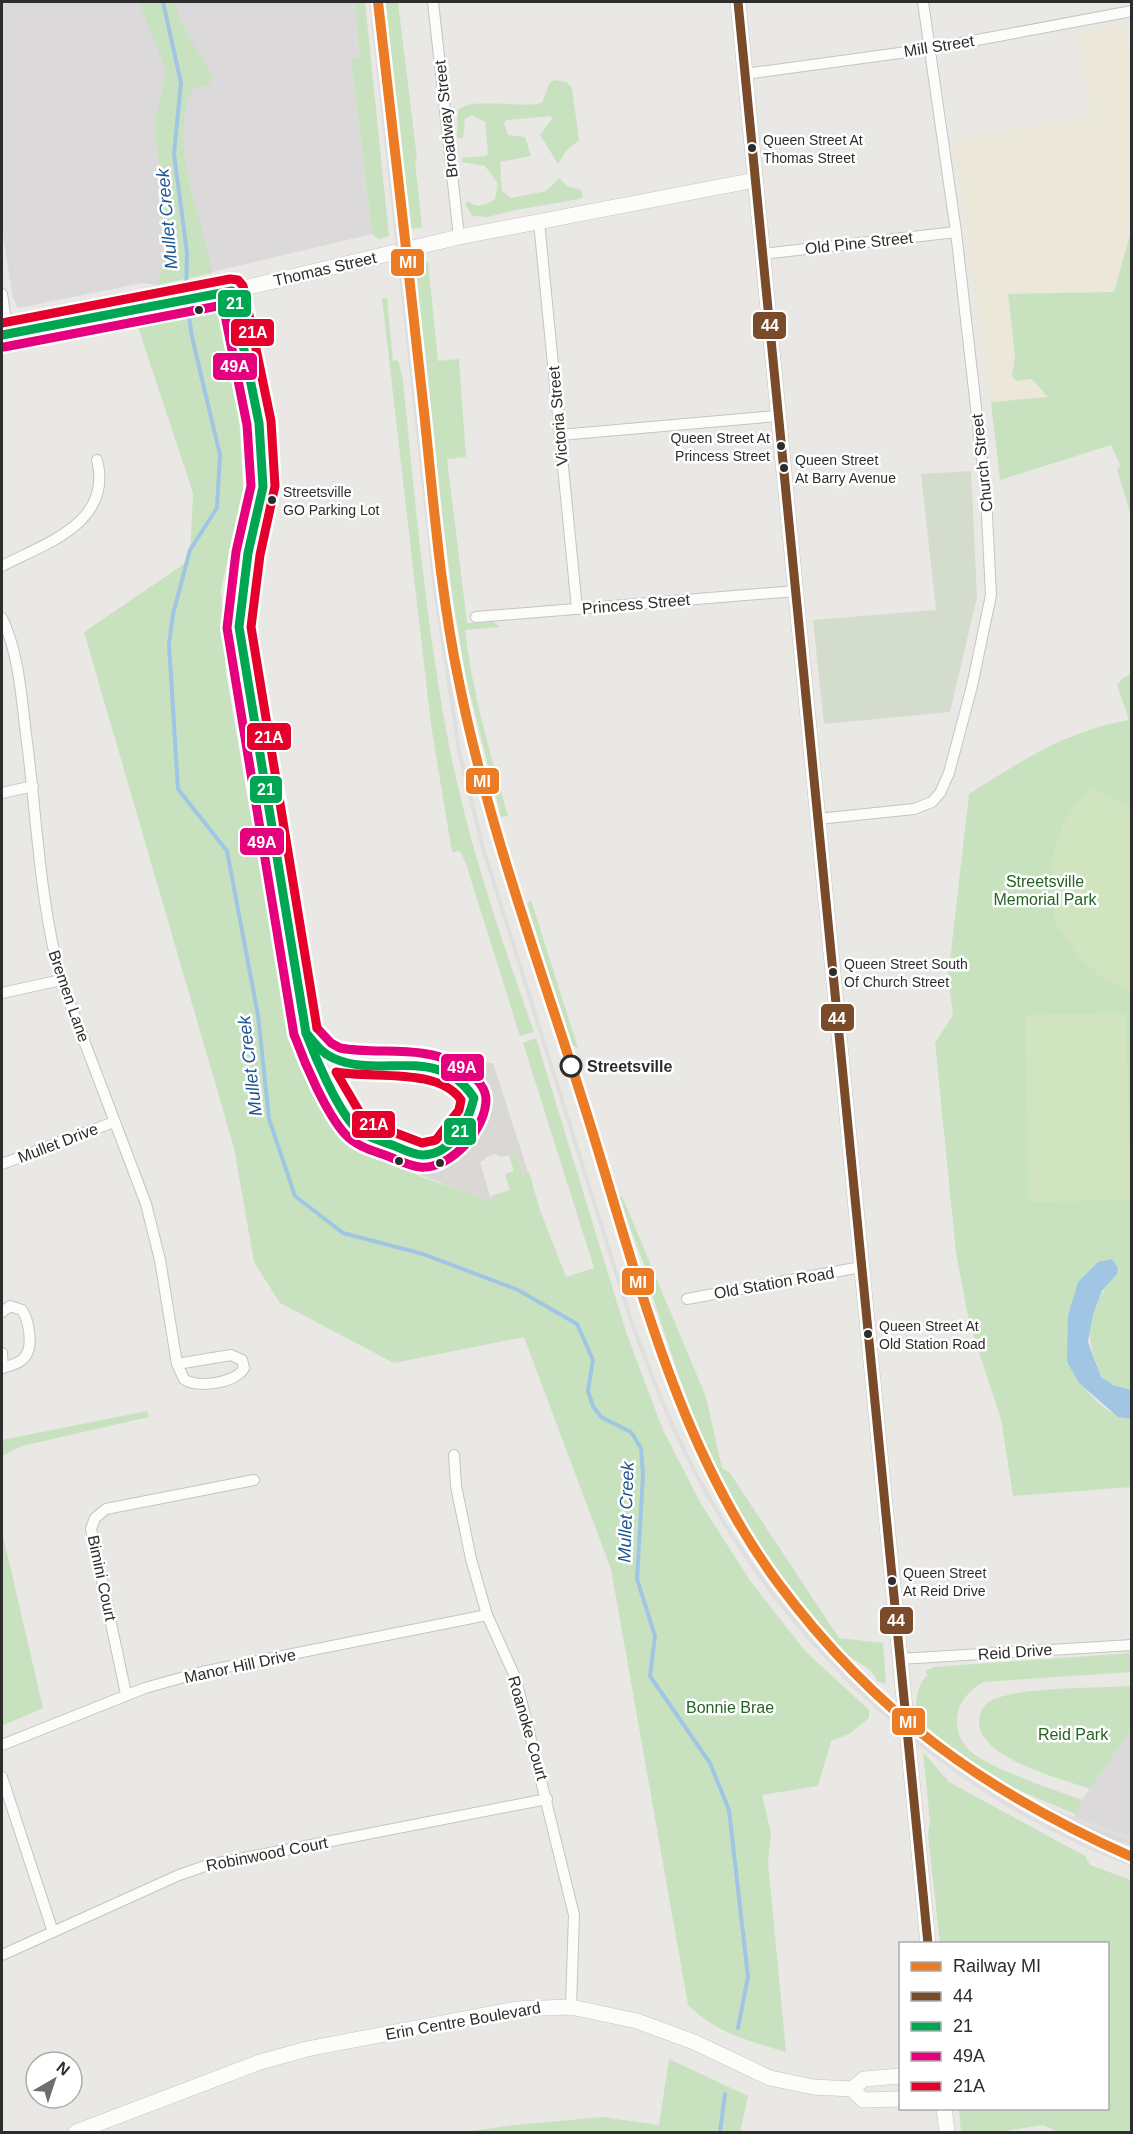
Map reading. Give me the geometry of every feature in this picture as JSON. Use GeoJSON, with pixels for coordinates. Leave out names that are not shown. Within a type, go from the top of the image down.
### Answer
{"type":"FeatureCollection","features":[{"type":"Feature","properties":{"kind":"main road"},"geometry":{"type":"LineString","coordinates":[[738,2],[928,1942]]}},
{"type":"Feature","properties":{"kind":"main road","name":"Thomas Street"},"geometry":{"type":"LineString","coordinates":[[5,334],[202,297],[459,237],[755,180]]}},
{"type":"Feature","properties":{"kind":"main road","name":"Erin Centre Boulevard"},"geometry":{"type":"LineString","coordinates":[[76,2133],[106,2127],[260,2062],[307,2049],[516,2009],[572,2007],[637,2021],[663,2030],[770,2078],[813,2087],[852,2089],[864,2079],[899,2076]]}},
{"type":"Feature","properties":{"kind":"main road","name":"Erin Centre Boulevard"},"geometry":{"type":"LineString","coordinates":[[852,2089],[862,2100],[899,2099]]}},
{"type":"Feature","properties":{"kind":"main road"},"geometry":{"type":"LineString","coordinates":[[944,2110],[947,2133]]}},
{"type":"Feature","properties":{"kind":"street","name":"Broadway Street"},"geometry":{"type":"LineString","coordinates":[[433,2],[459,237]]}},
{"type":"Feature","properties":{"kind":"street","name":"Church Street"},"geometry":{"type":"LineString","coordinates":[[818,819],[914,809],[932,802],[946,783],[972,686],[991,589],[986,495],[956,232],[923,2]]}},
{"type":"Feature","properties":{"kind":"street"},"geometry":{"type":"LineString","coordinates":[[1111,2],[1113,14]]}},
{"type":"Feature","properties":{"kind":"street","name":"Mill Street"},"geometry":{"type":"LineString","coordinates":[[744,74],[929,49],[1131,11]]}},
{"type":"Feature","properties":{"kind":"street","name":"Victoria Street"},"geometry":{"type":"LineString","coordinates":[[539,222],[577,609]]}},
{"type":"Feature","properties":{"kind":"street","name":"Old Pine Street"},"geometry":{"type":"LineString","coordinates":[[762,254],[956,232]]}},
{"type":"Feature","properties":{"kind":"street"},"geometry":{"type":"LineString","coordinates":[[2,294],[5,334]]}},
{"type":"Feature","properties":{"kind":"street"},"geometry":{"type":"LineString","coordinates":[[560,435],[777,416]]}},
{"type":"Feature","properties":{"kind":"street"},"geometry":{"type":"LineString","coordinates":[[2,566],[67,532],[87,516],[100,486],[97,460]]}},
{"type":"Feature","properties":{"kind":"street","name":"Princess Street"},"geometry":{"type":"LineString","coordinates":[[476,617],[796,591]]}},
{"type":"Feature","properties":{"kind":"street","name":"Bremen Lane"},"geometry":{"type":"LineString","coordinates":[[2,618],[13,650],[33,786],[44,906],[61,980],[135,1172],[154,1231],[177,1364]]}},
{"type":"Feature","properties":{"kind":"street"},"geometry":{"type":"LineString","coordinates":[[2,793],[33,786]]}},
{"type":"Feature","properties":{"kind":"street"},"geometry":{"type":"LineString","coordinates":[[2,993],[61,980]]}},
{"type":"Feature","properties":{"kind":"street","name":"Mullet Drive"},"geometry":{"type":"LineString","coordinates":[[2,1164],[114,1122]]}},
{"type":"Feature","properties":{"kind":"street","name":"Old Station Road"},"geometry":{"type":"LineString","coordinates":[[687,1299],[861,1267]]}},
{"type":"Feature","properties":{"kind":"street"},"geometry":{"type":"LineString","coordinates":[[2,1312],[10,1306],[22,1310],[26,1317],[29,1342],[26,1356],[22,1361],[2,1368],[2,1353]]}},
{"type":"Feature","properties":{"kind":"street"},"geometry":{"type":"LineString","coordinates":[[231,1354],[242,1360],[244,1368],[234,1378],[199,1384],[184,1379],[177,1364],[231,1354]]}},
{"type":"Feature","properties":{"kind":"street","name":"Roanoke Court"},"geometry":{"type":"LineString","coordinates":[[454,1455],[456,1486],[471,1559],[488,1615],[516,1679],[574,1915],[572,2007]]}},
{"type":"Feature","properties":{"kind":"street","name":"Bimini Court"},"geometry":{"type":"LineString","coordinates":[[126,1694],[91,1529],[94,1518],[106,1509],[254,1480]]}},
{"type":"Feature","properties":{"kind":"street","name":"Manor Hill Drive"},"geometry":{"type":"LineString","coordinates":[[2,1745],[126,1694],[202,1672],[488,1615]]}},
{"type":"Feature","properties":{"kind":"street","name":"Reid Drive"},"geometry":{"type":"LineString","coordinates":[[899,1659],[1131,1645]]}},
{"type":"Feature","properties":{"kind":"street"},"geometry":{"type":"LineString","coordinates":[[2,1777],[53,1932]]}},
{"type":"Feature","properties":{"kind":"street","name":"Robinwood Court"},"geometry":{"type":"LineString","coordinates":[[2,1955],[178,1875],[208,1865],[547,1799]]}},
{"type":"Feature","properties":{"kind":"shaded area"},"geometry":{"type":"Polygon","coordinates":[[[2,2],[354,2],[360,57],[351,60],[372,234],[157,285],[142,283],[18,308],[13,298],[2,229],[2,2]]]}},
{"type":"Feature","properties":{"kind":"shaded area"},"geometry":{"type":"Polygon","coordinates":[[[1125,24],[1132,61],[1131,231],[1086,394],[991,402],[953,139],[1091,117],[1078,33],[1125,24]]]}},
{"type":"Feature","properties":{"kind":"shaded area"},"geometry":{"type":"Polygon","coordinates":[[[457,1063],[493,1063],[528,1172],[523,1175],[516,1154],[501,1157],[495,1154],[480,1162],[492,1203],[375,1157],[345,1136],[349,1134],[359,1142],[423,1164],[460,1152],[470,1136],[470,1125],[478,1114],[482,1101],[474,1081],[454,1067],[457,1063]]]}},
{"type":"Feature","properties":{"kind":"shaded area"},"geometry":{"type":"Polygon","coordinates":[[[1131,1729],[1131,1846],[1070,1825],[1082,1800],[1131,1729]]]}},
{"type":"Feature","properties":{"kind":"green space"},"geometry":{"type":"Polygon","coordinates":[[[139,2],[174,2],[183,25],[213,78],[208,86],[194,87],[186,108],[183,130],[189,179],[212,273],[157,285],[163,267],[166,230],[161,212],[163,183],[155,133],[156,115],[166,71],[139,2]]]}},
{"type":"Feature","properties":{"kind":"green space"},"geometry":{"type":"Polygon","coordinates":[[[354,2],[365,2],[389,236],[379,239],[372,234],[351,59],[360,57],[354,2]]]}},
{"type":"Feature","properties":{"kind":"green space"},"geometry":{"type":"Polygon","coordinates":[[[383,2],[398,2],[417,159],[415,162],[422,227],[408,230],[383,2]]]}},
{"type":"Feature","properties":{"kind":"green space"},"geometry":{"type":"Polygon","coordinates":[[[555,80],[567,82],[572,88],[579,140],[567,150],[558,164],[540,135],[552,119],[551,116],[507,120],[504,123],[508,135],[525,137],[531,156],[500,162],[502,191],[511,198],[546,191],[559,178],[568,187],[580,189],[583,196],[580,199],[488,217],[472,216],[465,204],[468,201],[475,205],[482,205],[492,201],[495,199],[498,184],[485,166],[462,162],[462,158],[486,156],[488,153],[485,122],[472,115],[465,119],[463,139],[457,137],[458,110],[465,106],[485,103],[522,105],[542,103],[550,82],[555,80]]]}},
{"type":"Feature","properties":{"kind":"green space"},"geometry":{"type":"Polygon","coordinates":[[[1131,231],[1131,515],[1117,470],[1120,465],[1111,445],[1000,480],[991,402],[1048,397],[1032,379],[1016,381],[1012,376],[1015,356],[1008,294],[1114,292],[1131,231]]]}},
{"type":"Feature","properties":{"kind":"green space"},"geometry":{"type":"Polygon","coordinates":[[[428,262],[438,361],[459,359],[466,457],[447,459],[467,623],[493,622],[500,627],[465,630],[477,702],[508,816],[501,817],[466,678],[453,600],[422,357],[414,267],[428,262]]]}},
{"type":"Feature","properties":{"kind":"green space"},"geometry":{"type":"Polygon","coordinates":[[[382,298],[387,298],[393,361],[398,360],[403,380],[428,609],[449,745],[476,854],[534,1032],[520,1036],[466,864],[460,851],[452,852],[431,725],[382,298]]]}},
{"type":"Feature","properties":{"kind":"green space","name":"Bonnie Brae"},"geometry":{"type":"Polygon","coordinates":[[[212,307],[217,310],[239,413],[243,488],[221,590],[226,674],[264,892],[300,1055],[304,1064],[341,1133],[347,1140],[373,1157],[492,1202],[491,1196],[510,1190],[505,1174],[514,1171],[509,1155],[516,1154],[523,1174],[529,1172],[540,1210],[566,1277],[594,1268],[523,1043],[536,1038],[626,1332],[663,1430],[701,1504],[751,1582],[806,1652],[869,1710],[869,1718],[849,1734],[831,1741],[818,1786],[762,1795],[771,1833],[768,1862],[786,2052],[746,2040],[722,2029],[710,2023],[688,2005],[611,1569],[524,1337],[394,1363],[280,1303],[254,1262],[234,1148],[84,632],[190,560],[193,493],[136,321],[212,307]]]}},
{"type":"Feature","properties":{"kind":"green space"},"geometry":{"type":"Polygon","coordinates":[[[971,471],[977,597],[950,712],[824,724],[813,620],[936,610],[921,474],[971,471]]]}},
{"type":"Feature","properties":{"kind":"green space","name":"Streetsville Memorial Park"},"geometry":{"type":"Polygon","coordinates":[[[1131,674],[1131,1390],[1111,1384],[1102,1377],[1091,1347],[1090,1324],[1093,1313],[1102,1293],[1117,1273],[1112,1259],[1067,1362],[1093,1398],[1111,1412],[1131,1419],[1131,1487],[1013,1496],[1001,1419],[969,1322],[956,1253],[935,1043],[953,1015],[948,978],[969,794],[1065,739],[1085,731],[1129,720],[1117,685],[1131,674]]]}},
{"type":"Feature","properties":{"kind":"green space"},"geometry":{"type":"Polygon","coordinates":[[[1090,786],[1131,808],[1131,992],[1099,975],[1080,958],[1056,924],[1051,891],[1053,856],[1063,823],[1090,786]]]}},
{"type":"Feature","properties":{"kind":"green space"},"geometry":{"type":"Polygon","coordinates":[[[531,900],[578,1048],[571,1045],[527,903],[531,900]]]}},
{"type":"Feature","properties":{"kind":"green space"},"geometry":{"type":"Polygon","coordinates":[[[1126,1013],[1130,1200],[1029,1202],[1025,1015],[1126,1013]]]}},
{"type":"Feature","properties":{"kind":"green space"},"geometry":{"type":"Polygon","coordinates":[[[622,1196],[706,1397],[722,1468],[730,1473],[839,1638],[883,1643],[886,1684],[877,1681],[867,1668],[843,1652],[815,1623],[782,1578],[730,1495],[707,1449],[683,1387],[648,1282],[649,1278],[619,1198],[622,1196]]]}},
{"type":"Feature","properties":{"kind":"green space"},"geometry":{"type":"Polygon","coordinates":[[[147,1411],[149,1417],[22,1446],[2,1456],[2,1440],[147,1411]]]}},
{"type":"Feature","properties":{"kind":"green space"},"geometry":{"type":"Polygon","coordinates":[[[2,1531],[43,1708],[2,1726],[2,1531]]]}},
{"type":"Feature","properties":{"kind":"green space"},"geometry":{"type":"Polygon","coordinates":[[[1131,1653],[1131,1672],[984,1682],[969,1692],[960,1706],[957,1726],[960,1738],[967,1748],[1005,1771],[1082,1800],[1075,1814],[995,1780],[963,1760],[918,1726],[916,1706],[918,1692],[928,1675],[925,1672],[933,1667],[1131,1653]]]}},
{"type":"Feature","properties":{"kind":"green space","name":"Reid Park"},"geometry":{"type":"Polygon","coordinates":[[[1131,1686],[1131,1729],[1090,1789],[1023,1765],[991,1746],[982,1734],[980,1713],[994,1699],[1041,1690],[1131,1686]]]}},
{"type":"Feature","properties":{"kind":"green space"},"geometry":{"type":"Polygon","coordinates":[[[923,1752],[949,1782],[1085,1856],[1090,1865],[1131,1880],[1131,2132],[1058,2132],[1043,2125],[999,2132],[961,2132],[959,2110],[1109,2110],[1109,1942],[940,1942],[928,1834],[930,1821],[923,1752]]]}},
{"type":"Feature","properties":{"kind":"green space"},"geometry":{"type":"Polygon","coordinates":[[[669,2059],[748,2096],[740,2132],[464,2132],[602,2117],[659,2125],[669,2059]]]}},
{"type":"Feature","properties":{"kind":"water"},"geometry":{"type":"Polygon","coordinates":[[[1112,1259],[1118,1268],[1117,1274],[1102,1291],[1093,1314],[1088,1342],[1101,1377],[1113,1385],[1131,1390],[1131,1419],[1118,1417],[1079,1383],[1067,1362],[1068,1316],[1078,1282],[1098,1262],[1112,1259]]]}},
{"type":"Feature","properties":{"kind":"waterway","name":"Mullet Creek"},"geometry":{"type":"LineString","coordinates":[[163,2],[181,83],[174,154],[187,253],[186,296]]}},
{"type":"Feature","properties":{"kind":"waterway","name":"Mullet Creek"},"geometry":{"type":"LineString","coordinates":[[187,303],[192,337],[220,455],[217,508],[190,550],[173,614],[169,644],[178,789],[227,851],[258,1015],[269,1119],[295,1196],[343,1233],[423,1254],[518,1290],[577,1324],[593,1360],[588,1391],[593,1406],[601,1417],[631,1432],[641,1448],[643,1475],[637,1579],[655,1636],[650,1676],[710,1763],[729,1810],[748,1977],[738,2028]]}},
{"type":"Feature","properties":{"kind":"waterway","name":"Mullet Creek"},"geometry":{"type":"LineString","coordinates":[[720,2132],[725,2094]]}},
{"type":"Feature","properties":{"kind":"railway"},"geometry":{"type":"LineString","coordinates":[[371,2],[435,588],[459,751],[483,848],[631,1320],[661,1398],[696,1474],[734,1539],[777,1600],[826,1657],[879,1709],[936,1756],[998,1798],[1063,1835],[1132,1865]]}},
{"type":"Feature","properties":{"kind":"railway"},"geometry":{"type":"LineString","coordinates":[[965,1769],[1035,1805],[1132,1839]]}},
{"type":"Feature","properties":{"kind":"rail line","name":"MI"},"geometry":{"type":"LineString","coordinates":[[378,2],[439,552],[447,617],[459,682],[503,854],[647,1311],[690,1425],[715,1480],[744,1532],[778,1583],[815,1630],[853,1672],[894,1710],[981,1776],[1078,1832],[1132,1857]]}},
{"type":"Feature","properties":{"kind":"transit line","name":"44"},"geometry":{"type":"LineString","coordinates":[[738,2],[928,1942]]}},
{"type":"Feature","properties":{"kind":"transit line","name":"21A"},"geometry":{"type":"LineString","coordinates":[[2,323],[230,279],[238,280],[243,286],[271,421],[275,486],[260,555],[251,627],[317,1028]]}},
{"type":"Feature","properties":{"kind":"transit line","name":"21"},"geometry":{"type":"LineString","coordinates":[[2,335],[232,291],[259,423],[263,487],[248,553],[239,627],[306,1033]]}},
{"type":"Feature","properties":{"kind":"transit line","name":"49A"},"geometry":{"type":"LineString","coordinates":[[4,347],[223,305],[247,425],[251,486],[236,552],[227,628],[294,1035]]}},
{"type":"Feature","properties":{"kind":"transit line","name":"49A"},"geometry":{"type":"LineString","coordinates":[[295,1037],[323,1101],[345,1134],[359,1145],[411,1165],[432,1166],[444,1162],[455,1154],[474,1134],[485,1110],[486,1098],[479,1083],[461,1067],[430,1054],[340,1048],[331,1043],[317,1028]]}},
{"type":"Feature","properties":{"kind":"transit line","name":"21"},"geometry":{"type":"LineString","coordinates":[[306,1033],[325,1053],[351,1064],[426,1067],[444,1072],[460,1081],[474,1098],[463,1127],[457,1136],[442,1149],[423,1155],[411,1153],[363,1133],[348,1119],[334,1096],[306,1033]]}},
{"type":"Feature","properties":{"kind":"transit line","name":"21A"},"geometry":{"type":"LineString","coordinates":[[336,1072],[421,1078],[451,1090],[461,1100],[459,1110],[436,1140],[422,1143],[372,1124],[363,1118],[336,1072]]}},
{"type":"Feature","properties":{"kind":"place","name":"Queen Street At Thomas Street"},"geometry":{"type":"Point","coordinates":[752,148]}},
{"type":"Feature","properties":{"kind":"place","name":"Queen Street At Princess Street"},"geometry":{"type":"Point","coordinates":[781,446]}},
{"type":"Feature","properties":{"kind":"place","name":"Queen Street At Barry Avenue"},"geometry":{"type":"Point","coordinates":[784,468]}},
{"type":"Feature","properties":{"kind":"place","name":"Streetsville GO Parking Lot"},"geometry":{"type":"Point","coordinates":[272,500]}},
{"type":"Feature","properties":{"kind":"place","name":"Queen Street South Of Church Street"},"geometry":{"type":"Point","coordinates":[833,972]}},
{"type":"Feature","properties":{"kind":"place","name":"Streetsville"},"geometry":{"type":"Point","coordinates":[571,1066]}},
{"type":"Feature","properties":{"kind":"place","name":"Queen Street At Old Station Road"},"geometry":{"type":"Point","coordinates":[868,1334]}},
{"type":"Feature","properties":{"kind":"place","name":"Queen Street At Reid Drive"},"geometry":{"type":"Point","coordinates":[892,1581]}}]}
